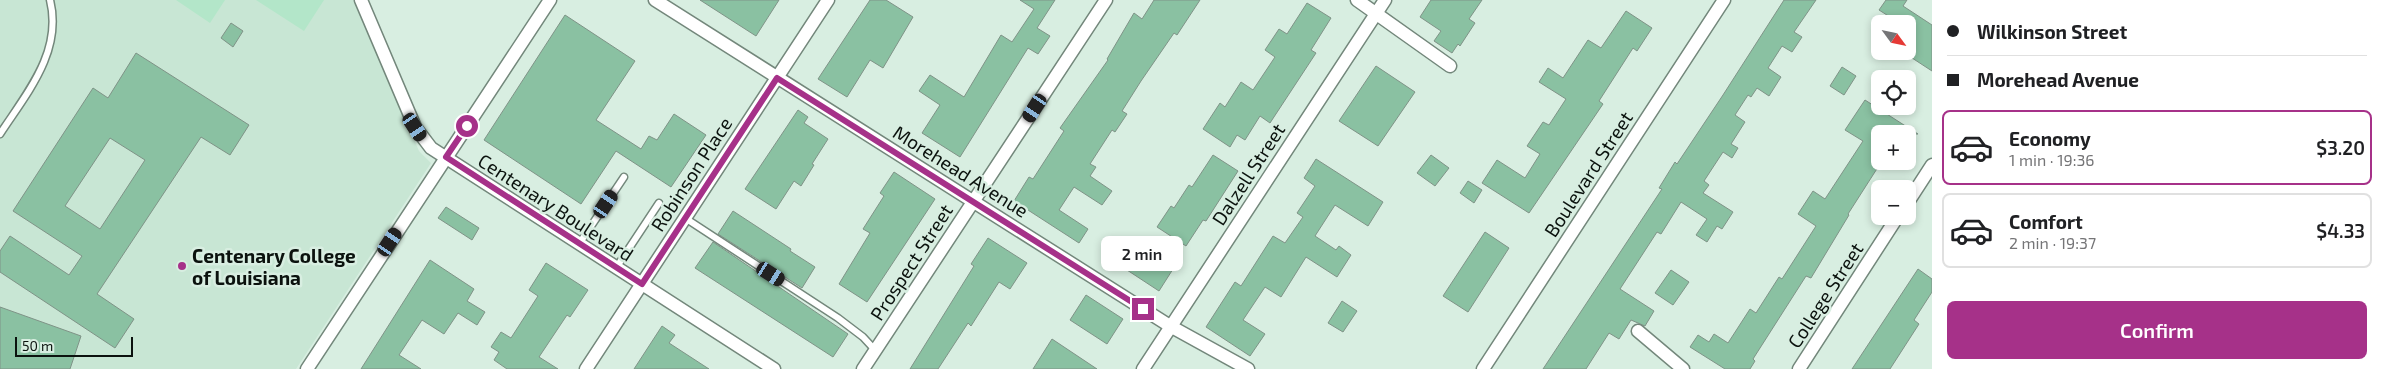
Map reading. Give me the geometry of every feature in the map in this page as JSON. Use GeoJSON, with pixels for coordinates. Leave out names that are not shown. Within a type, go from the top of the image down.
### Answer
{"type":"FeatureCollection","features":[{"type":"Feature","properties":{"kind":"street","name":"Centenary Boulevard"},"geometry":{"type":"LineString","coordinates":[[361,0],[415,127],[425,141],[446,157],[579,244],[774,369]]}},
{"type":"Feature","properties":{"kind":"street"},"geometry":{"type":"LineString","coordinates":[[307,369],[550,0]]}},
{"type":"Feature","properties":{"kind":"street","name":"Morehead Avenue"},"geometry":{"type":"LineString","coordinates":[[655,0],[1170,326],[1248,369]]}},
{"type":"Feature","properties":{"kind":"street","name":"Robinson Place"},"geometry":{"type":"LineString","coordinates":[[586,369],[828,0]]}},
{"type":"Feature","properties":{"kind":"street","name":"Prospect Street"},"geometry":{"type":"LineString","coordinates":[[863,369],[1106,0]]}},
{"type":"Feature","properties":{"kind":"street"},"geometry":{"type":"LineString","coordinates":[[1357,0],[1377,12],[1450,66]]}},
{"type":"Feature","properties":{"kind":"street","name":"Dalzell Street"},"geometry":{"type":"LineString","coordinates":[[1143,369],[1385,0]]}},
{"type":"Feature","properties":{"kind":"street","name":"Boulevard Street"},"geometry":{"type":"LineString","coordinates":[[1484,369],[1724,0]]}},
{"type":"Feature","properties":{"kind":"street"},"geometry":{"type":"LineString","coordinates":[[1916,190],[1932,165]]}},
{"type":"Feature","properties":{"kind":"street","name":"College Street"},"geometry":{"type":"LineString","coordinates":[[1799,369],[1892,225]]}},
{"type":"Feature","properties":{"kind":"street"},"geometry":{"type":"LineString","coordinates":[[1638,331],[1683,369]]}},
{"type":"Feature","properties":{"kind":"lane"},"geometry":{"type":"LineString","coordinates":[[0,134],[45,64],[52,23],[50,0]]}},
{"type":"Feature","properties":{"kind":"lane"},"geometry":{"type":"LineString","coordinates":[[579,244],[624,177]]}},
{"type":"Feature","properties":{"kind":"lane"},"geometry":{"type":"LineString","coordinates":[[616,268],[659,203]]}},
{"type":"Feature","properties":{"kind":"lane"},"geometry":{"type":"LineString","coordinates":[[685,218],[838,318],[863,337],[876,350]]}},
{"type":"Feature","properties":{"kind":"shaded area","name":"Centenary College of Louisiana"},"geometry":{"type":"Polygon","coordinates":[[[0,0],[353,0],[419,151],[431,163],[296,369],[0,369],[0,0]]]}},
{"type":"Feature","properties":{"kind":"shaded area"},"geometry":{"type":"Polygon","coordinates":[[[176,0],[225,0],[210,23],[176,0]]]}},
{"type":"Feature","properties":{"kind":"shaded area"},"geometry":{"type":"Polygon","coordinates":[[[256,0],[324,0],[304,31],[256,0]]]}},
{"type":"Feature","properties":{"kind":"building"},"geometry":{"type":"Polygon","coordinates":[[[700,0],[779,0],[756,36],[700,0]]]}},
{"type":"Feature","properties":{"kind":"building"},"geometry":{"type":"Polygon","coordinates":[[[870,0],[886,0],[913,17],[883,68],[870,60],[847,97],[818,79],[870,0]]]}},
{"type":"Feature","properties":{"kind":"building"},"geometry":{"type":"Polygon","coordinates":[[[1020,0],[1055,0],[1037,28],[1050,36],[1038,54],[1028,48],[960,157],[922,133],[940,105],[919,91],[930,75],[964,97],[1001,35],[1012,42],[1034,9],[1020,0]]]}},
{"type":"Feature","properties":{"kind":"building"},"geometry":{"type":"Polygon","coordinates":[[[1154,0],[1200,0],[1177,35],[1174,33],[1141,81],[1122,111],[1127,114],[1115,132],[1112,130],[1090,164],[1096,167],[1090,176],[1112,191],[1102,205],[1074,187],[1059,210],[1088,229],[1079,243],[1014,201],[1029,177],[1033,179],[1064,131],[1060,128],[1108,60],[1134,13],[1142,19],[1154,0]]]}},
{"type":"Feature","properties":{"kind":"building"},"geometry":{"type":"Polygon","coordinates":[[[1431,0],[1482,0],[1469,19],[1475,23],[1460,46],[1458,44],[1452,53],[1434,41],[1441,31],[1420,17],[1431,0]]]}},
{"type":"Feature","properties":{"kind":"building"},"geometry":{"type":"Polygon","coordinates":[[[1784,0],[1816,0],[1794,32],[1802,37],[1792,52],[1782,46],[1768,68],[1781,77],[1769,96],[1757,88],[1751,97],[1748,95],[1735,115],[1745,122],[1731,144],[1738,148],[1732,158],[1723,152],[1704,181],[1709,185],[1703,193],[1733,212],[1722,229],[1717,226],[1707,242],[1696,235],[1707,219],[1681,202],[1661,234],[1657,232],[1620,289],[1654,311],[1645,326],[1631,320],[1619,339],[1609,333],[1586,369],[1543,369],[1662,189],[1659,188],[1675,162],[1677,164],[1784,0]]]}},
{"type":"Feature","properties":{"kind":"building"},"geometry":{"type":"Polygon","coordinates":[[[1886,0],[1907,0],[1903,6],[1932,25],[1932,71],[1915,60],[1916,15],[1887,15],[1879,10],[1886,0]]]}},
{"type":"Feature","properties":{"kind":"building"},"geometry":{"type":"Polygon","coordinates":[[[1307,3],[1331,18],[1311,50],[1316,53],[1270,123],[1260,116],[1245,140],[1237,135],[1230,147],[1203,129],[1220,103],[1225,107],[1241,82],[1253,90],[1275,57],[1265,50],[1279,29],[1287,34],[1307,3]]]}},
{"type":"Feature","properties":{"kind":"building"},"geometry":{"type":"Polygon","coordinates":[[[1626,11],[1652,28],[1637,51],[1633,48],[1599,101],[1603,104],[1529,213],[1482,183],[1497,160],[1525,178],[1540,154],[1527,146],[1543,122],[1549,125],[1566,99],[1539,82],[1548,68],[1563,78],[1588,40],[1601,48],[1626,11]]]}},
{"type":"Feature","properties":{"kind":"building"},"geometry":{"type":"Polygon","coordinates":[[[565,15],[635,61],[596,120],[641,149],[649,136],[657,140],[674,114],[706,135],[671,187],[616,151],[581,204],[484,140],[565,15]]]}},
{"type":"Feature","properties":{"kind":"building"},"geometry":{"type":"Polygon","coordinates":[[[231,23],[243,31],[233,47],[221,38],[231,23]]]}},
{"type":"Feature","properties":{"kind":"building"},"geometry":{"type":"Polygon","coordinates":[[[136,53],[249,125],[230,155],[201,137],[97,294],[134,319],[115,348],[0,272],[0,251],[10,236],[69,275],[82,256],[13,211],[93,88],[108,98],[136,53]],[[110,138],[65,206],[100,229],[145,160],[110,138]]]}},
{"type":"Feature","properties":{"kind":"building"},"geometry":{"type":"Polygon","coordinates":[[[1376,66],[1415,92],[1378,146],[1339,121],[1376,66]]]}},
{"type":"Feature","properties":{"kind":"building"},"geometry":{"type":"Polygon","coordinates":[[[1842,67],[1856,76],[1844,95],[1830,86],[1842,67]]]}},
{"type":"Feature","properties":{"kind":"building"},"geometry":{"type":"Polygon","coordinates":[[[1865,100],[1871,104],[1871,115],[1888,115],[1904,125],[1871,125],[1871,170],[1876,170],[1811,278],[1806,276],[1753,359],[1755,361],[1750,369],[1725,369],[1690,347],[1698,335],[1709,342],[1714,334],[1728,343],[1750,309],[1756,313],[1779,277],[1782,279],[1816,226],[1798,214],[1813,191],[1825,199],[1863,141],[1845,130],[1865,100]]]}},
{"type":"Feature","properties":{"kind":"building"},"geometry":{"type":"Polygon","coordinates":[[[798,110],[808,117],[804,123],[828,139],[801,186],[794,181],[776,209],[745,189],[798,110]]]}},
{"type":"Feature","properties":{"kind":"building"},"geometry":{"type":"Polygon","coordinates":[[[1213,155],[1238,171],[1206,221],[1203,220],[1186,246],[1157,227],[1171,206],[1174,208],[1189,185],[1192,187],[1213,155]]]}},
{"type":"Feature","properties":{"kind":"building"},"geometry":{"type":"Polygon","coordinates":[[[1431,155],[1449,168],[1435,186],[1417,173],[1431,155]]]}},
{"type":"Feature","properties":{"kind":"building"},"geometry":{"type":"Polygon","coordinates":[[[1316,159],[1383,202],[1368,226],[1335,205],[1315,236],[1336,250],[1339,246],[1351,255],[1337,277],[1306,257],[1281,297],[1265,287],[1243,320],[1265,334],[1250,356],[1206,327],[1235,282],[1241,286],[1273,236],[1285,243],[1303,217],[1297,213],[1315,186],[1304,178],[1316,159]]]}},
{"type":"Feature","properties":{"kind":"building"},"geometry":{"type":"Polygon","coordinates":[[[894,172],[935,199],[867,302],[839,284],[870,233],[863,229],[884,196],[880,193],[894,172]]]}},
{"type":"Feature","properties":{"kind":"building"},"geometry":{"type":"Polygon","coordinates":[[[1468,181],[1482,190],[1474,203],[1460,193],[1468,181]]]}},
{"type":"Feature","properties":{"kind":"building"},"geometry":{"type":"Polygon","coordinates":[[[446,207],[479,228],[472,240],[438,218],[446,207]]]}},
{"type":"Feature","properties":{"kind":"building"},"geometry":{"type":"Polygon","coordinates":[[[733,211],[815,267],[802,288],[718,234],[733,211]]]}},
{"type":"Feature","properties":{"kind":"building"},"geometry":{"type":"Polygon","coordinates":[[[1485,232],[1509,248],[1468,312],[1443,296],[1485,232]]]}},
{"type":"Feature","properties":{"kind":"building"},"geometry":{"type":"Polygon","coordinates":[[[988,238],[1027,263],[1010,289],[999,282],[971,326],[968,323],[938,369],[910,369],[974,266],[971,264],[988,238]]]}},
{"type":"Feature","properties":{"kind":"building"},"geometry":{"type":"Polygon","coordinates":[[[713,242],[848,334],[833,357],[695,268],[713,242]]]}},
{"type":"Feature","properties":{"kind":"building"},"geometry":{"type":"Polygon","coordinates":[[[1141,248],[1173,269],[1159,291],[1127,270],[1141,248]]]}},
{"type":"Feature","properties":{"kind":"building"},"geometry":{"type":"Polygon","coordinates":[[[430,260],[474,289],[467,301],[485,312],[477,325],[458,313],[444,334],[422,320],[399,355],[421,369],[361,369],[430,260]]]}},
{"type":"Feature","properties":{"kind":"building"},"geometry":{"type":"Polygon","coordinates":[[[546,263],[588,290],[570,317],[567,315],[539,357],[558,369],[507,369],[494,360],[499,352],[491,347],[501,332],[511,338],[538,296],[529,290],[546,263]]]}},
{"type":"Feature","properties":{"kind":"building"},"geometry":{"type":"Polygon","coordinates":[[[1918,269],[1932,279],[1932,292],[1914,320],[1919,324],[1890,369],[1852,369],[1918,269]]]}},
{"type":"Feature","properties":{"kind":"building"},"geometry":{"type":"Polygon","coordinates":[[[1671,270],[1689,282],[1673,305],[1655,293],[1671,270]]]}},
{"type":"Feature","properties":{"kind":"building"},"geometry":{"type":"Polygon","coordinates":[[[1086,295],[1123,319],[1107,344],[1070,320],[1086,295]]]}},
{"type":"Feature","properties":{"kind":"building"},"geometry":{"type":"Polygon","coordinates":[[[1342,301],[1357,311],[1343,332],[1328,323],[1342,301]]]}},
{"type":"Feature","properties":{"kind":"building"},"geometry":{"type":"Polygon","coordinates":[[[0,307],[81,336],[70,369],[0,369],[0,307]]]}},
{"type":"Feature","properties":{"kind":"building"},"geometry":{"type":"Polygon","coordinates":[[[662,326],[675,335],[669,343],[709,369],[634,369],[662,326]]]}},
{"type":"Feature","properties":{"kind":"building"},"geometry":{"type":"Polygon","coordinates":[[[1052,339],[1097,369],[1033,369],[1052,339]]]}},
{"type":"Feature","properties":{"kind":"place","name":"Centenary College of Louisiana"},"geometry":{"type":"Point","coordinates":[182,266]}},
{"type":"Feature","properties":{"kind":"route"},"geometry":{"type":"LineString","coordinates":[[467,126],[446,157],[528,212],[642,284],[777,78],[1143,309]]}}]}
